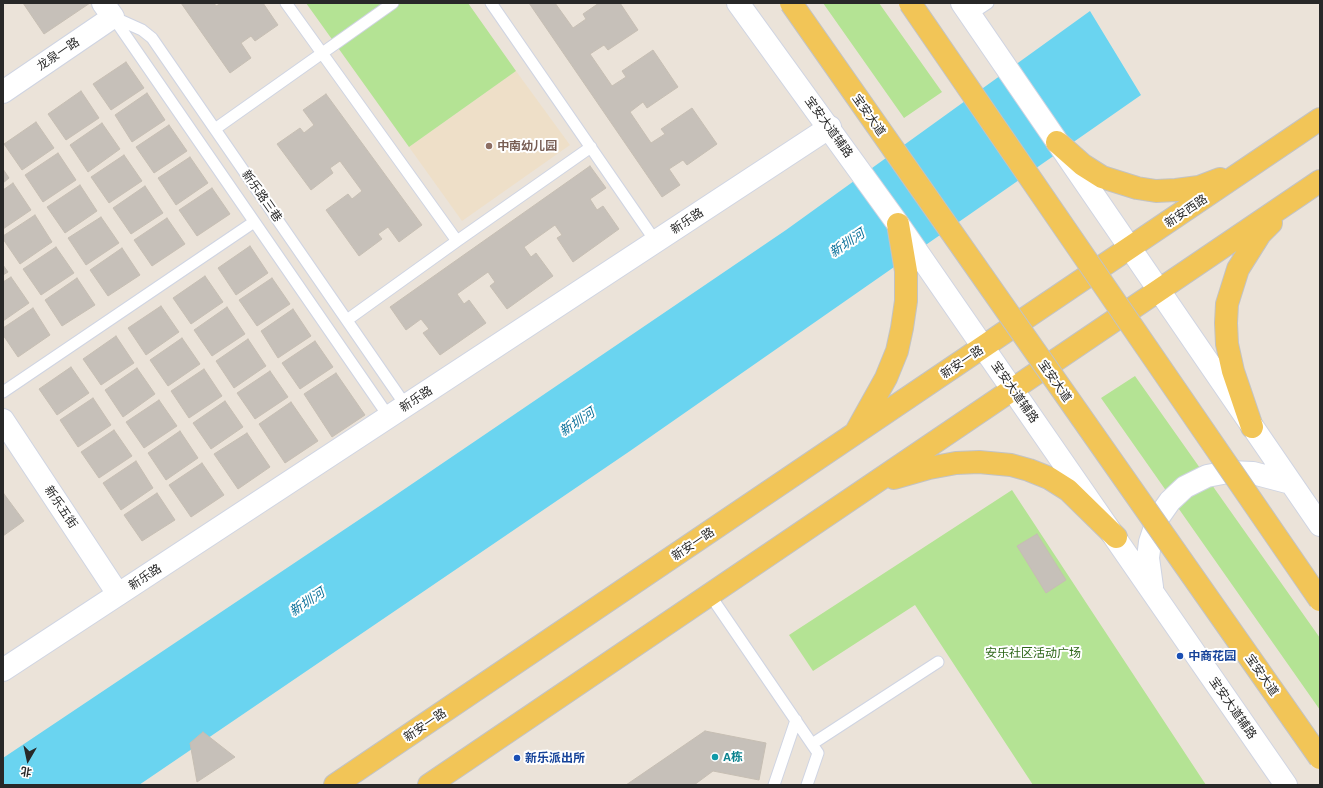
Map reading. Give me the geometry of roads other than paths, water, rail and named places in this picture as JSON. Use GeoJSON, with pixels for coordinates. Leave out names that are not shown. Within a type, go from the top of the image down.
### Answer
{"type":"FeatureCollection","features":[{"type":"Feature","properties":{"kind":"main road","name":"宝安大道辅路"},"geometry":{"type":"LineString","coordinates":[[738,3],[830,127],[898,224],[1116,537],[1286,785]]}},
{"type":"Feature","properties":{"kind":"main road","name":"宝安大道"},"geometry":{"type":"LineString","coordinates":[[791,3],[1320,758]]}},
{"type":"Feature","properties":{"kind":"main road"},"geometry":{"type":"LineString","coordinates":[[910,3],[1320,600]]}},
{"type":"Feature","properties":{"kind":"main road"},"geometry":{"type":"LineString","coordinates":[[966,9],[1320,525]]}},
{"type":"Feature","properties":{"kind":"main road","name":"龙泉一路"},"geometry":{"type":"LineString","coordinates":[[3,92],[108,10]]}},
{"type":"Feature","properties":{"kind":"main road","name":"新安西路"},"geometry":{"type":"LineString","coordinates":[[1051,302],[1320,119]]}},
{"type":"Feature","properties":{"kind":"main road","name":"新乐路"},"geometry":{"type":"LineString","coordinates":[[3,670],[830,127]]}},
{"type":"Feature","properties":{"kind":"main road"},"geometry":{"type":"LineString","coordinates":[[1057,142],[1083,165],[1102,177],[1137,188],[1156,191],[1199,187],[1264,158]]}},
{"type":"Feature","properties":{"kind":"main road"},"geometry":{"type":"LineString","coordinates":[[737,577],[1320,181]]}},
{"type":"Feature","properties":{"kind":"main road"},"geometry":{"type":"LineString","coordinates":[[1252,427],[1233,371],[1227,344],[1227,304],[1238,269],[1260,234],[1298,196]]}},
{"type":"Feature","properties":{"kind":"main road"},"geometry":{"type":"LineString","coordinates":[[855,435],[886,378],[897,351],[906,301],[906,282],[898,224]]}},
{"type":"Feature","properties":{"kind":"main road","name":"新安一路"},"geometry":{"type":"LineString","coordinates":[[335,785],[1051,302]]}},
{"type":"Feature","properties":{"kind":"main road","name":"新乐五街"},"geometry":{"type":"LineString","coordinates":[[3,420],[118,594]]}},
{"type":"Feature","properties":{"kind":"main road"},"geometry":{"type":"LineString","coordinates":[[874,484],[929,468],[956,463],[979,462],[1011,465],[1049,478],[1068,490],[1116,537]]}},
{"type":"Feature","properties":{"kind":"main road"},"geometry":{"type":"LineString","coordinates":[[1153,591],[1148,558],[1150,542],[1158,518],[1170,500],[1185,487],[1206,476],[1228,472],[1253,473],[1291,484]]}},
{"type":"Feature","properties":{"kind":"main road"},"geometry":{"type":"LineString","coordinates":[[429,785],[710,595]]}},
{"type":"Feature","properties":{"kind":"lane"},"geometry":{"type":"LineString","coordinates":[[286,3],[457,242]]}},
{"type":"Feature","properties":{"kind":"lane"},"geometry":{"type":"LineString","coordinates":[[215,129],[392,3]]}},
{"type":"Feature","properties":{"kind":"lane"},"geometry":{"type":"LineString","coordinates":[[491,3],[656,242]]}},
{"type":"Feature","properties":{"kind":"lane"},"geometry":{"type":"LineString","coordinates":[[966,9],[988,3]]}},
{"type":"Feature","properties":{"kind":"lane"},"geometry":{"type":"LineString","coordinates":[[108,10],[254,222],[397,411]]}},
{"type":"Feature","properties":{"kind":"lane","name":"新乐路三巷"},"geometry":{"type":"LineString","coordinates":[[108,10],[142,30],[152,38],[347,320],[397,411]]}},
{"type":"Feature","properties":{"kind":"lane"},"geometry":{"type":"LineString","coordinates":[[347,320],[591,147]]}},
{"type":"Feature","properties":{"kind":"lane"},"geometry":{"type":"LineString","coordinates":[[3,392],[254,222]]}},
{"type":"Feature","properties":{"kind":"lane"},"geometry":{"type":"LineString","coordinates":[[737,577],[710,595],[818,753],[807,785]]}},
{"type":"Feature","properties":{"kind":"lane"},"geometry":{"type":"LineString","coordinates":[[812,744],[938,662]]}},
{"type":"Feature","properties":{"kind":"lane"},"geometry":{"type":"LineString","coordinates":[[774,785],[796,720]]}},
{"type":"Feature","properties":{"kind":"water","name":"新圳河"},"geometry":{"type":"Polygon","coordinates":[[[1090,11],[1141,95],[630,451],[139,785],[3,785],[3,758],[381,505],[786,230],[1090,11]]]}},
{"type":"Feature","properties":{"kind":"place","name":"中南幼儿园"},"geometry":{"type":"Point","coordinates":[489,146]}},
{"type":"Feature","properties":{"kind":"place","name":"中商花园"},"geometry":{"type":"Point","coordinates":[1180,656]}},
{"type":"Feature","properties":{"kind":"place","name":"A栋"},"geometry":{"type":"Point","coordinates":[715,757]}},
{"type":"Feature","properties":{"kind":"place","name":"新乐派出所"},"geometry":{"type":"Point","coordinates":[517,758]}},
{"type":"Feature","properties":{"kind":"park label","name":"安乐社区活动广场"},"geometry":{"type":"Point","coordinates":[1033,653]}}]}
